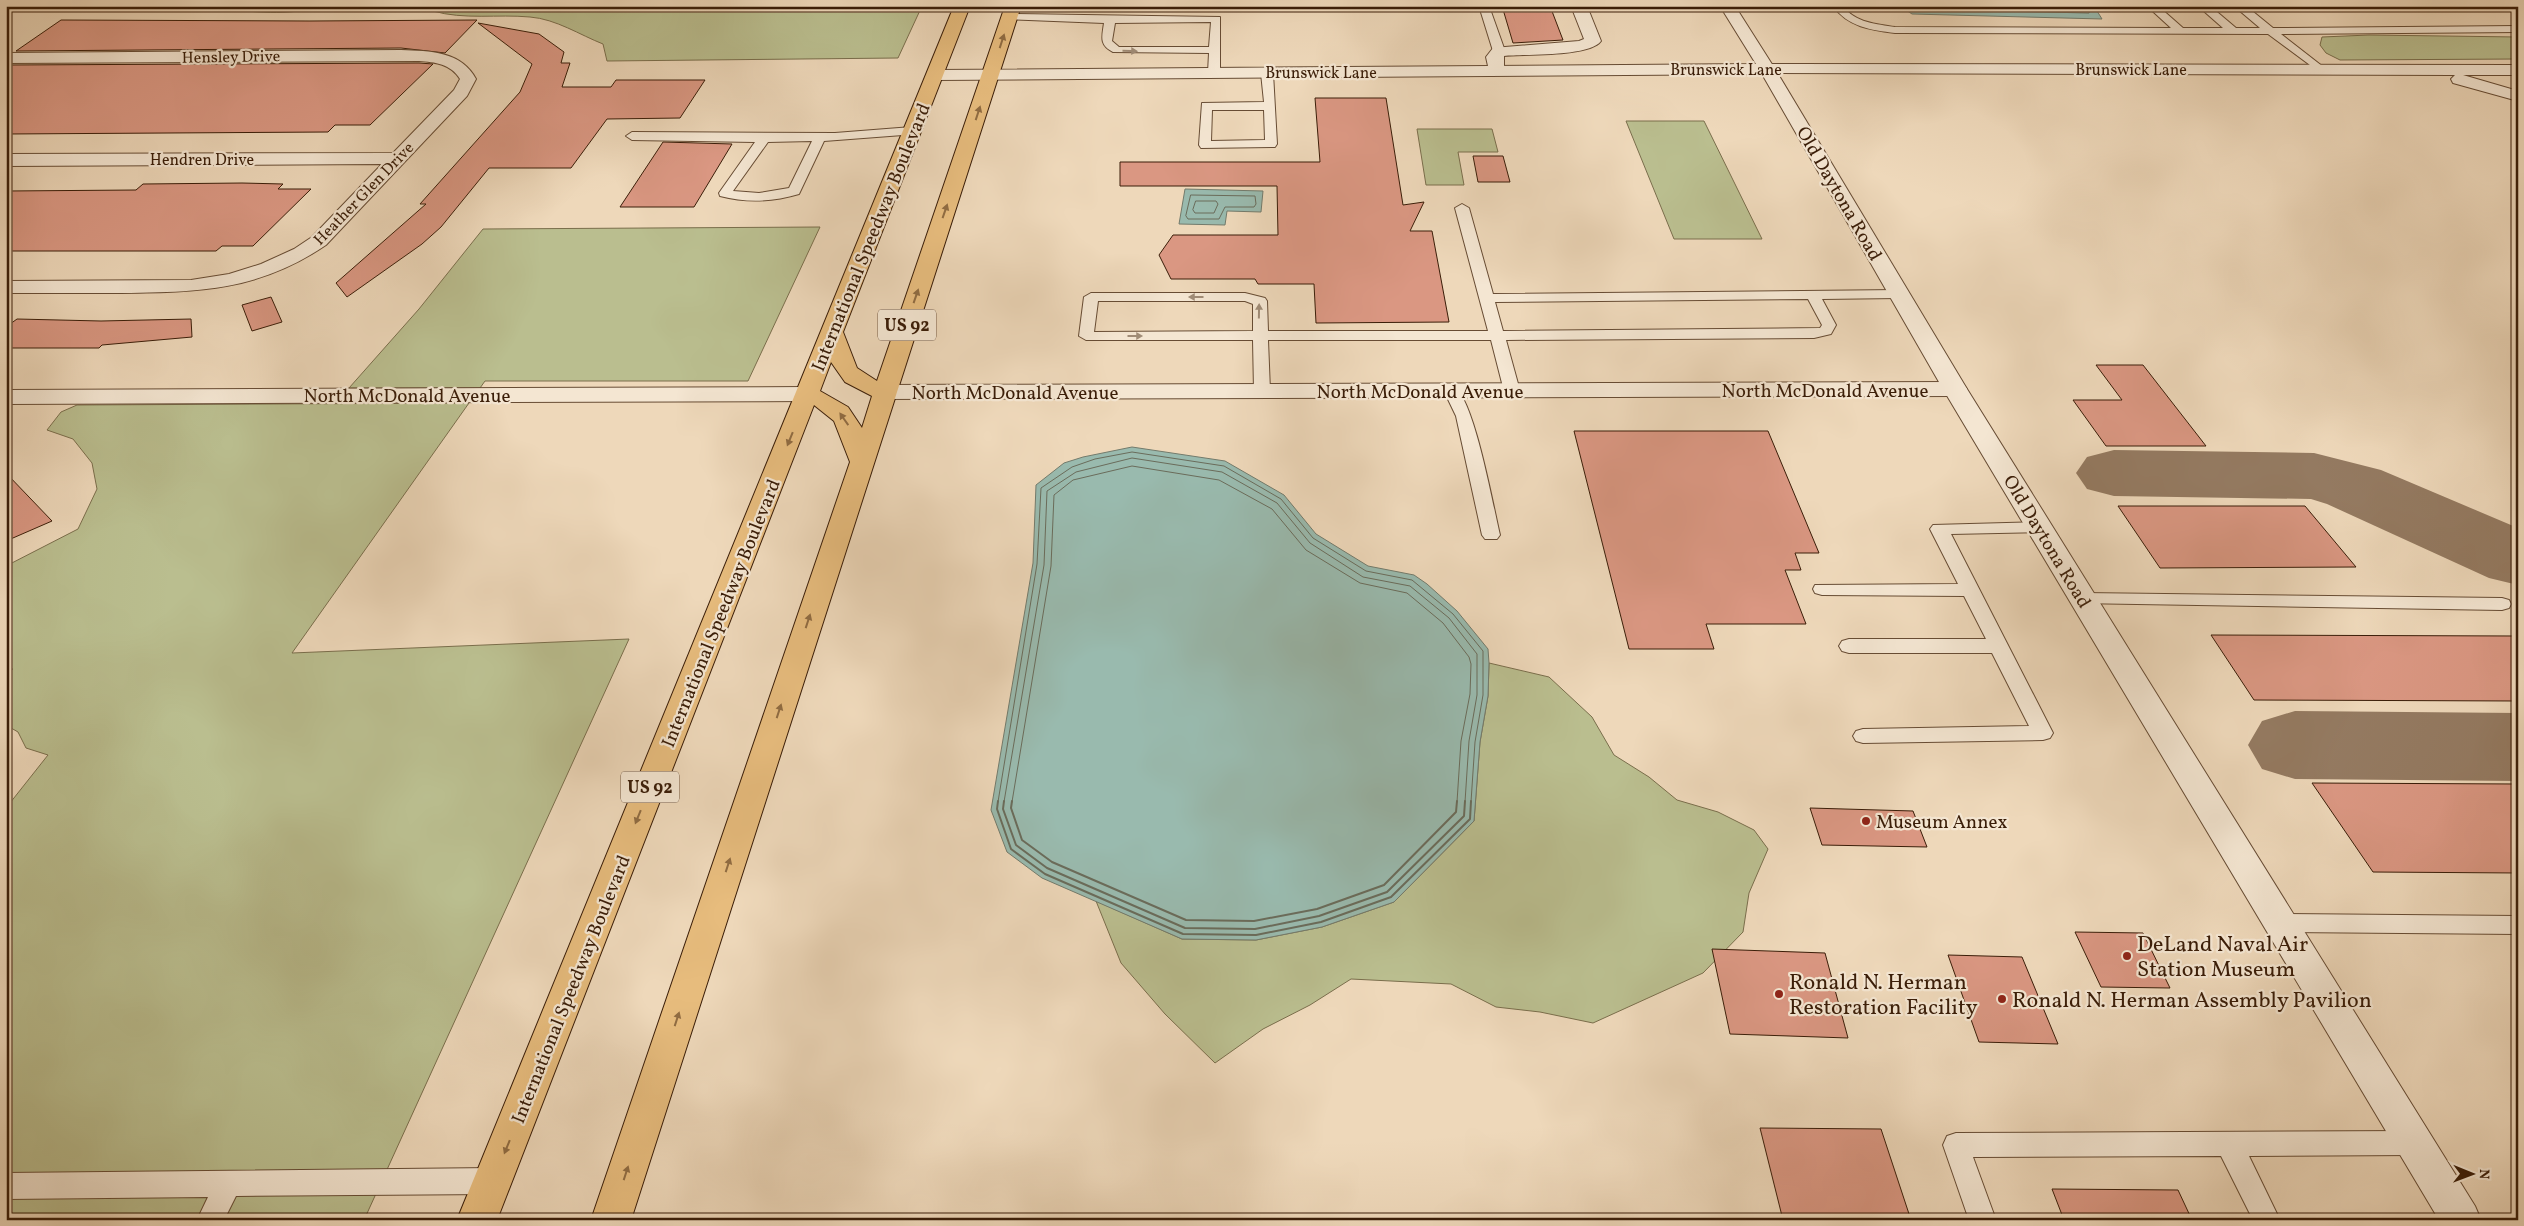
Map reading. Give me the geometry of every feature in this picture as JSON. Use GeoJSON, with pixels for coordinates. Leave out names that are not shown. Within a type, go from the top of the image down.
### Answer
{"type":"FeatureCollection","features":[{"type":"Feature","properties":{"kind":"main road","name":"International Speedway Boulevard"},"geometry":{"type":"LineString","coordinates":[[478,1220],[962,6]]}},
{"type":"Feature","properties":{"kind":"main road","name":"US 92"},"geometry":{"type":"LineString","coordinates":[[611,1220],[1011,12]]}},
{"type":"Feature","properties":{"kind":"main road"},"geometry":{"type":"LineString","coordinates":[[832,333],[845,370],[861,383],[884,392]]}},
{"type":"Feature","properties":{"kind":"main road"},"geometry":{"type":"LineString","coordinates":[[808,394],[833,404],[847,420],[861,461]]}},
{"type":"Feature","properties":{"kind":"street"},"geometry":{"type":"LineString","coordinates":[[1496,71],[1494,57],[1499,51],[1582,46],[1592,41],[1592,33],[1578,6]]}},
{"type":"Feature","properties":{"kind":"street","name":"Old Daytona Road"},"geometry":{"type":"LineString","coordinates":[[1727,6],[1767,68],[1955,390],[2461,1220]]}},
{"type":"Feature","properties":{"kind":"street","name":"Hensley Drive"},"geometry":{"type":"LineString","coordinates":[[6,58],[401,55],[433,57],[454,63]]}},
{"type":"Feature","properties":{"kind":"street","name":"Heather Glen Drive"},"geometry":{"type":"LineString","coordinates":[[6,287],[190,286],[232,280],[301,253],[319,241],[461,92],[468,79],[465,71],[454,63]]}},
{"type":"Feature","properties":{"kind":"street","name":"Brunswick Lane"},"geometry":{"type":"LineString","coordinates":[[935,75],[1767,68],[2518,70]]}},
{"type":"Feature","properties":{"kind":"street"},"geometry":{"type":"LineString","coordinates":[[2426,70],[2518,96]]}},
{"type":"Feature","properties":{"kind":"street","name":"Hendren Drive"},"geometry":{"type":"LineString","coordinates":[[6,160],[398,158]]}},
{"type":"Feature","properties":{"kind":"street","name":"North McDonald Avenue"},"geometry":{"type":"LineString","coordinates":[[884,392],[1955,390]]}},
{"type":"Feature","properties":{"kind":"street","name":"North McDonald Avenue"},"geometry":{"type":"LineString","coordinates":[[6,397],[808,394]]}},
{"type":"Feature","properties":{"kind":"lane"},"geometry":{"type":"LineString","coordinates":[[1484,6],[1499,51]]}},
{"type":"Feature","properties":{"kind":"lane"},"geometry":{"type":"LineString","coordinates":[[1838,6],[1842,14],[1869,26],[1895,30],[2518,29]]}},
{"type":"Feature","properties":{"kind":"lane"},"geometry":{"type":"LineString","coordinates":[[2152,6],[2180,30]]}},
{"type":"Feature","properties":{"kind":"lane"},"geometry":{"type":"LineString","coordinates":[[2203,6],[2232,30]]}},
{"type":"Feature","properties":{"kind":"lane"},"geometry":{"type":"LineString","coordinates":[[2240,6],[2318,68]]}},
{"type":"Feature","properties":{"kind":"lane"},"geometry":{"type":"LineString","coordinates":[[1011,12],[1109,26],[1130,31]]}},
{"type":"Feature","properties":{"kind":"lane"},"geometry":{"type":"LineString","coordinates":[[1109,26],[1216,19],[1214,73]]}},
{"type":"Feature","properties":{"kind":"lane"},"geometry":{"type":"LineString","coordinates":[[1109,26],[1109,46],[1117,50],[1215,50]]}},
{"type":"Feature","properties":{"kind":"lane"},"geometry":{"type":"LineString","coordinates":[[1188,30],[1216,30]]}},
{"type":"Feature","properties":{"kind":"lane"},"geometry":{"type":"LineString","coordinates":[[1267,73],[1270,106],[1272,144],[1205,145],[1206,106],[1270,106]]}},
{"type":"Feature","properties":{"kind":"lane"},"geometry":{"type":"LineString","coordinates":[[632,136],[820,137],[912,131]]}},
{"type":"Feature","properties":{"kind":"lane"},"geometry":{"type":"LineString","coordinates":[[764,138],[726,193],[737,197],[780,196],[794,191],[820,137]]}},
{"type":"Feature","properties":{"kind":"lane"},"geometry":{"type":"LineString","coordinates":[[1462,208],[1485,298],[1512,390]]}},
{"type":"Feature","properties":{"kind":"lane"},"geometry":{"type":"LineString","coordinates":[[1262,391],[1259,336],[1260,301],[1245,297],[1090,297],[1086,336],[1259,336],[1496,337],[1814,334],[1826,331],[1829,325],[1812,294]]}},
{"type":"Feature","properties":{"kind":"lane"},"geometry":{"type":"LineString","coordinates":[[1485,298],[1899,294]]}},
{"type":"Feature","properties":{"kind":"lane"},"geometry":{"type":"LineString","coordinates":[[1452,391],[1464,416],[1491,535]]}},
{"type":"Feature","properties":{"kind":"lane"},"geometry":{"type":"LineString","coordinates":[[1863,736],[2043,733],[1939,529],[2040,528]]}},
{"type":"Feature","properties":{"kind":"lane"},"geometry":{"type":"LineString","coordinates":[[1822,589],[1970,590]]}},
{"type":"Feature","properties":{"kind":"lane"},"geometry":{"type":"LineString","coordinates":[[2083,599],[2502,604]]}},
{"type":"Feature","properties":{"kind":"lane"},"geometry":{"type":"LineString","coordinates":[[1849,646],[1999,646]]}},
{"type":"Feature","properties":{"kind":"lane"},"geometry":{"type":"LineString","coordinates":[[2280,923],[2518,925]]}},
{"type":"Feature","properties":{"kind":"lane"},"geometry":{"type":"LineString","coordinates":[[1983,1220],[1956,1146],[2414,1143]]}},
{"type":"Feature","properties":{"kind":"lane"},"geometry":{"type":"LineString","coordinates":[[2228,1144],[2267,1220]]}},
{"type":"Feature","properties":{"kind":"lane"},"geometry":{"type":"LineString","coordinates":[[6,1186],[493,1181]]}},
{"type":"Feature","properties":{"kind":"lane"},"geometry":{"type":"LineString","coordinates":[[210,1220],[229,1184]]}},
{"type":"Feature","properties":{"kind":"green space"},"geometry":{"type":"Polygon","coordinates":[[[222,6],[317,6],[295,11],[270,12],[222,9],[222,6]]]}},
{"type":"Feature","properties":{"kind":"green space"},"geometry":{"type":"Polygon","coordinates":[[[438,6],[922,6],[898,58],[607,61],[603,44],[540,18],[445,14],[433,11],[438,6]]]}},
{"type":"Feature","properties":{"kind":"green space"},"geometry":{"type":"Polygon","coordinates":[[[2369,35],[2518,37],[2518,59],[2340,60],[2326,53],[2320,45],[2322,37],[2369,35]]]}},
{"type":"Feature","properties":{"kind":"green space"},"geometry":{"type":"Polygon","coordinates":[[[1626,121],[1704,121],[1762,239],[1674,239],[1626,121]]]}},
{"type":"Feature","properties":{"kind":"green space"},"geometry":{"type":"Polygon","coordinates":[[[1417,129],[1492,129],[1498,152],[1458,152],[1464,185],[1426,185],[1417,129]]]}},
{"type":"Feature","properties":{"kind":"green space"},"geometry":{"type":"Polygon","coordinates":[[[820,227],[748,381],[485,381],[480,388],[349,388],[419,309],[483,229],[820,227]]]}},
{"type":"Feature","properties":{"kind":"green space"},"geometry":{"type":"Polygon","coordinates":[[[469,403],[292,653],[629,639],[364,1220],[6,1220],[6,808],[48,755],[26,748],[18,732],[6,725],[6,674],[13,669],[6,668],[6,566],[78,529],[97,489],[92,463],[73,439],[47,430],[61,412],[77,405],[469,403]]]}},
{"type":"Feature","properties":{"kind":"green space"},"geometry":{"type":"Polygon","coordinates":[[[1489,663],[1549,677],[1592,717],[1614,755],[1649,777],[1677,800],[1718,812],[1754,830],[1768,849],[1749,893],[1743,932],[1703,973],[1593,1023],[1540,1012],[1496,1007],[1451,984],[1351,979],[1310,1005],[1263,1029],[1215,1063],[1165,1014],[1121,963],[1096,901],[1182,939],[1256,940],[1322,927],[1394,902],[1474,821],[1480,742],[1488,696],[1489,663]]]}},
{"type":"Feature","properties":{"kind":"water"},"geometry":{"type":"Polygon","coordinates":[[[1900,6],[2094,6],[2102,19],[1912,14],[1900,6]]]}},
{"type":"Feature","properties":{"kind":"water"},"geometry":{"type":"Polygon","coordinates":[[[1185,189],[1263,191],[1261,212],[1227,211],[1225,225],[1179,224],[1185,189]]]}},
{"type":"Feature","properties":{"kind":"water"},"geometry":{"type":"Polygon","coordinates":[[[1132,447],[1225,461],[1284,495],[1316,534],[1368,566],[1414,575],[1427,584],[1457,611],[1488,649],[1488,696],[1480,742],[1474,821],[1394,902],[1322,927],[1256,940],[1182,939],[1042,878],[1007,852],[991,810],[1033,563],[1036,485],[1064,463],[1132,447]]]}},
{"type":"Feature","properties":{"kind":"building"},"geometry":{"type":"Polygon","coordinates":[[[1502,6],[1550,6],[1563,40],[1513,43],[1502,6]]]}},
{"type":"Feature","properties":{"kind":"building"},"geometry":{"type":"Polygon","coordinates":[[[61,20],[477,20],[445,53],[401,48],[16,51],[61,20]]]}},
{"type":"Feature","properties":{"kind":"building"},"geometry":{"type":"Polygon","coordinates":[[[478,23],[539,34],[564,52],[561,63],[570,63],[562,87],[611,87],[616,80],[705,80],[680,118],[607,119],[571,168],[489,168],[441,227],[422,244],[347,297],[336,283],[426,204],[420,204],[520,92],[532,64],[478,23]]]}},
{"type":"Feature","properties":{"kind":"building"},"geometry":{"type":"Polygon","coordinates":[[[433,64],[370,125],[335,125],[328,132],[6,134],[6,65],[433,64]]]}},
{"type":"Feature","properties":{"kind":"building"},"geometry":{"type":"Polygon","coordinates":[[[1315,98],[1386,98],[1403,205],[1424,202],[1410,231],[1432,231],[1449,322],[1316,323],[1314,284],[1258,284],[1255,279],[1171,279],[1159,255],[1173,235],[1278,235],[1277,186],[1120,186],[1120,162],[1320,162],[1315,98]]]}},
{"type":"Feature","properties":{"kind":"building"},"geometry":{"type":"Polygon","coordinates":[[[663,142],[732,144],[694,207],[620,207],[663,142]]]}},
{"type":"Feature","properties":{"kind":"building"},"geometry":{"type":"Polygon","coordinates":[[[1473,156],[1503,156],[1510,182],[1478,182],[1473,156]]]}},
{"type":"Feature","properties":{"kind":"building"},"geometry":{"type":"Polygon","coordinates":[[[143,184],[283,184],[278,189],[311,189],[253,246],[222,246],[216,251],[6,251],[6,191],[136,190],[143,184]]]}},
{"type":"Feature","properties":{"kind":"building"},"geometry":{"type":"Polygon","coordinates":[[[271,297],[282,322],[252,331],[242,305],[271,297]]]}},
{"type":"Feature","properties":{"kind":"building"},"geometry":{"type":"Polygon","coordinates":[[[17,319],[101,321],[191,319],[192,337],[102,345],[99,348],[6,348],[6,327],[17,319]]]}},
{"type":"Feature","properties":{"kind":"building"},"geometry":{"type":"Polygon","coordinates":[[[2096,365],[2143,365],[2206,446],[2106,446],[2073,400],[2122,400],[2096,365]]]}},
{"type":"Feature","properties":{"kind":"building"},"geometry":{"type":"Polygon","coordinates":[[[1574,431],[1768,431],[1819,553],[1795,553],[1801,570],[1785,570],[1806,624],[1706,624],[1714,649],[1629,649],[1574,431]]]}},
{"type":"Feature","properties":{"kind":"building"},"geometry":{"type":"Polygon","coordinates":[[[6,473],[52,521],[6,541],[6,473]]]}},
{"type":"Feature","properties":{"kind":"building"},"geometry":{"type":"Polygon","coordinates":[[[2118,506],[2305,506],[2356,567],[2160,568],[2118,506]]]}},
{"type":"Feature","properties":{"kind":"building"},"geometry":{"type":"Polygon","coordinates":[[[2211,635],[2518,636],[2518,701],[2254,700],[2211,635]]]}},
{"type":"Feature","properties":{"kind":"building"},"geometry":{"type":"Polygon","coordinates":[[[2312,783],[2518,784],[2518,873],[2373,872],[2312,783]]]}},
{"type":"Feature","properties":{"kind":"building","name":"Museum Annex"},"geometry":{"type":"Polygon","coordinates":[[[1810,808],[1913,811],[1927,847],[1822,845],[1810,808]]]}},
{"type":"Feature","properties":{"kind":"building","name":"DeLand Naval Air Station Museum"},"geometry":{"type":"Polygon","coordinates":[[[2075,932],[2143,933],[2170,988],[2101,987],[2075,932]]]}},
{"type":"Feature","properties":{"kind":"building","name":"Ronald N. Herman Restoration Facility"},"geometry":{"type":"Polygon","coordinates":[[[1712,949],[1825,953],[1848,1038],[1730,1034],[1712,949]]]}},
{"type":"Feature","properties":{"kind":"building","name":"Ronald N. Herman Assembly Pavilion"},"geometry":{"type":"Polygon","coordinates":[[[1948,955],[2022,957],[2058,1044],[1979,1042],[1948,955]]]}},
{"type":"Feature","properties":{"kind":"building"},"geometry":{"type":"Polygon","coordinates":[[[1760,1128],[1881,1129],[1911,1220],[1783,1220],[1760,1128]]]}},
{"type":"Feature","properties":{"kind":"building"},"geometry":{"type":"Polygon","coordinates":[[[2052,1189],[2178,1190],[2192,1220],[2064,1220],[2052,1189]]]}},
{"type":"Feature","properties":{"kind":"taxiway"},"geometry":{"type":"LineString","coordinates":[[2114,473],[2314,476],[2354,487],[2518,559]]}},
{"type":"Feature","properties":{"kind":"taxiway"},"geometry":{"type":"LineString","coordinates":[[2295,745],[2518,747]]}},
{"type":"Feature","properties":{"kind":"place","name":"Museum Annex"},"geometry":{"type":"Point","coordinates":[1866,821]}},
{"type":"Feature","properties":{"kind":"place","name":"DeLand Naval Air Station Museum"},"geometry":{"type":"Point","coordinates":[2127,956]}},
{"type":"Feature","properties":{"kind":"place","name":"Ronald N. Herman Restoration Facility"},"geometry":{"type":"Point","coordinates":[1779,994]}},
{"type":"Feature","properties":{"kind":"place","name":"Ronald N. Herman Assembly Pavilion"},"geometry":{"type":"Point","coordinates":[2002,999]}}]}
